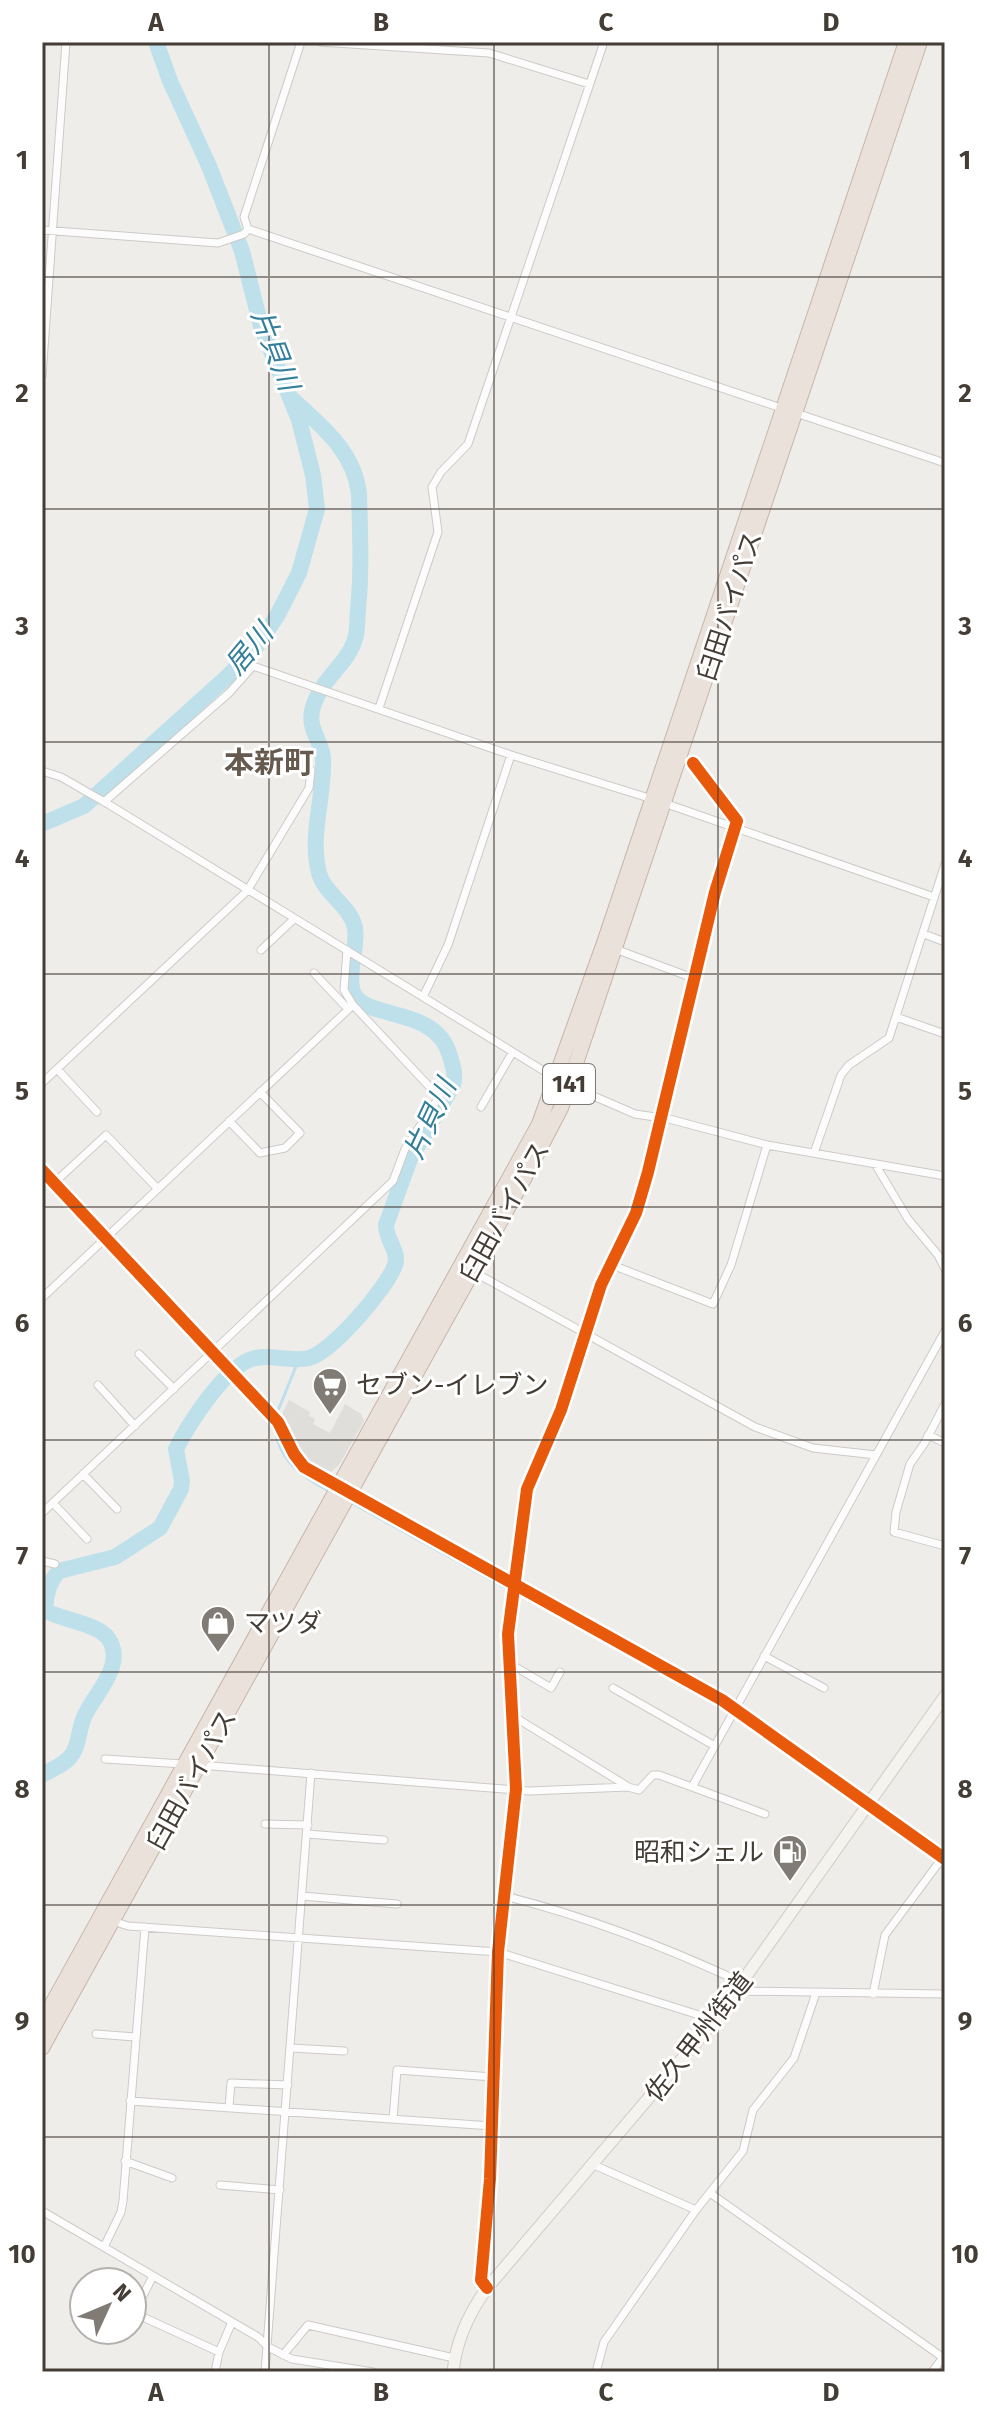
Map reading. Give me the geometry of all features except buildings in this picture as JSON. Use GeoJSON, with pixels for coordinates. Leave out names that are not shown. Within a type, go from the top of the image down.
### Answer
{"type":"FeatureCollection","features":[{"type":"Feature","properties":{"kind":"highway","name":"臼田バイパス"},"geometry":{"type":"LineString","coordinates":[[42,2022],[185,1764],[550,1131],[563,1082],[789,411],[906,42]]}},
{"type":"Feature","properties":{"kind":"highway","name":"臼田バイパス"},"geometry":{"type":"LineString","coordinates":[[789,411],[920,42]]}},
{"type":"Feature","properties":{"kind":"highway","name":"臼田バイパス"},"geometry":{"type":"LineString","coordinates":[[42,2048],[201,1765],[344,1489],[563,1082],[615,949],[658,801]]}},
{"type":"Feature","properties":{"kind":"street"},"geometry":{"type":"LineString","coordinates":[[42,376],[66,42]]}},
{"type":"Feature","properties":{"kind":"street"},"geometry":{"type":"LineString","coordinates":[[246,231],[244,217],[301,42]]}},
{"type":"Feature","properties":{"kind":"street"},"geometry":{"type":"LineString","coordinates":[[320,42],[489,53],[589,84]]}},
{"type":"Feature","properties":{"kind":"street"},"geometry":{"type":"LineString","coordinates":[[379,708],[438,532],[432,487],[441,472],[468,444],[604,42]]}},
{"type":"Feature","properties":{"kind":"street"},"geometry":{"type":"LineString","coordinates":[[42,230],[209,243],[227,240],[246,231],[945,463]]}},
{"type":"Feature","properties":{"kind":"street"},"geometry":{"type":"LineString","coordinates":[[102,800],[229,693],[253,666],[934,897]]}},
{"type":"Feature","properties":{"kind":"street"},"geometry":{"type":"LineString","coordinates":[[423,997],[448,945],[511,755]]}},
{"type":"Feature","properties":{"kind":"street"},"geometry":{"type":"LineString","coordinates":[[487,2288],[481,2280],[492,2126],[498,1952],[516,1789],[508,1634],[527,1489],[573,1379],[601,1285],[636,1213],[715,892],[735,828],[736,817],[693,763]]}},
{"type":"Feature","properties":{"kind":"street"},"geometry":{"type":"LineString","coordinates":[[42,1083],[247,891],[309,788],[311,770]]}},
{"type":"Feature","properties":{"kind":"street"},"geometry":{"type":"LineString","coordinates":[[42,771],[61,777],[102,800],[563,1082],[635,1114],[767,1145],[945,1176]]}},
{"type":"Feature","properties":{"kind":"street"},"geometry":{"type":"LineString","coordinates":[[814,1153],[841,1075],[849,1065],[889,1038],[945,864]]}},
{"type":"Feature","properties":{"kind":"street"},"geometry":{"type":"LineString","coordinates":[[261,950],[294,919]]}},
{"type":"Feature","properties":{"kind":"street"},"geometry":{"type":"LineString","coordinates":[[924,934],[945,942]]}},
{"type":"Feature","properties":{"kind":"street"},"geometry":{"type":"LineString","coordinates":[[615,949],[693,978]]}},
{"type":"Feature","properties":{"kind":"street"},"geometry":{"type":"LineString","coordinates":[[348,951],[344,990],[350,1007]]}},
{"type":"Feature","properties":{"kind":"street"},"geometry":{"type":"LineString","coordinates":[[42,1513],[393,1181],[405,1149],[439,1097],[314,973]]}},
{"type":"Feature","properties":{"kind":"street"},"geometry":{"type":"LineString","coordinates":[[42,1298],[350,1007]]}},
{"type":"Feature","properties":{"kind":"street"},"geometry":{"type":"LineString","coordinates":[[896,1017],[945,1034]]}},
{"type":"Feature","properties":{"kind":"street"},"geometry":{"type":"LineString","coordinates":[[481,1107],[512,1053]]}},
{"type":"Feature","properties":{"kind":"street"},"geometry":{"type":"LineString","coordinates":[[57,1069],[97,1112]]}},
{"type":"Feature","properties":{"kind":"street"},"geometry":{"type":"LineString","coordinates":[[229,1121],[260,1153],[285,1148],[300,1133],[260,1092]]}},
{"type":"Feature","properties":{"kind":"street"},"geometry":{"type":"LineString","coordinates":[[54,1183],[106,1135],[158,1189]]}},
{"type":"Feature","properties":{"kind":"street"},"geometry":{"type":"LineString","coordinates":[[612,1265],[713,1304],[731,1265],[767,1145]]}},
{"type":"Feature","properties":{"kind":"street"},"geometry":{"type":"LineString","coordinates":[[875,1164],[908,1219],[938,1255],[945,1269]]}},
{"type":"Feature","properties":{"kind":"street"},"geometry":{"type":"LineString","coordinates":[[42,1170],[278,1422],[300,1463],[309,1471],[735,1709],[944,1858],[885,1935],[873,1994]]}},
{"type":"Feature","properties":{"kind":"street"},"geometry":{"type":"LineString","coordinates":[[472,1271],[755,1427],[813,1448],[876,1455]]}},
{"type":"Feature","properties":{"kind":"street"},"geometry":{"type":"LineString","coordinates":[[692,1787],[945,1331]]}},
{"type":"Feature","properties":{"kind":"street"},"geometry":{"type":"LineString","coordinates":[[139,1354],[174,1389]]}},
{"type":"Feature","properties":{"kind":"street"},"geometry":{"type":"LineString","coordinates":[[98,1385],[135,1426]]}},
{"type":"Feature","properties":{"kind":"street"},"geometry":{"type":"LineString","coordinates":[[945,1404],[910,1464],[894,1532],[945,1546]]}},
{"type":"Feature","properties":{"kind":"street"},"geometry":{"type":"LineString","coordinates":[[928,1435],[945,1443]]}},
{"type":"Feature","properties":{"kind":"street"},"geometry":{"type":"LineString","coordinates":[[83,1474],[117,1509]]}},
{"type":"Feature","properties":{"kind":"street"},"geometry":{"type":"LineString","coordinates":[[53,1503],[87,1539]]}},
{"type":"Feature","properties":{"kind":"street"},"geometry":{"type":"LineString","coordinates":[[42,1561],[55,1564]]}},
{"type":"Feature","properties":{"kind":"street"},"geometry":{"type":"LineString","coordinates":[[764,1656],[824,1688]]}},
{"type":"Feature","properties":{"kind":"street"},"geometry":{"type":"LineString","coordinates":[[509,1663],[551,1688],[560,1672]]}},
{"type":"Feature","properties":{"kind":"street"},"geometry":{"type":"LineString","coordinates":[[613,1688],[713,1745]]}},
{"type":"Feature","properties":{"kind":"street","name":"佐久甲州街道"},"geometry":{"type":"LineString","coordinates":[[453,2372],[454,2358],[468,2320],[487,2288],[715,2020],[945,1696]]}},
{"type":"Feature","properties":{"kind":"street"},"geometry":{"type":"LineString","coordinates":[[513,1716],[628,1787],[639,1790],[653,1775],[659,1775],[765,1814]]}},
{"type":"Feature","properties":{"kind":"street"},"geometry":{"type":"LineString","coordinates":[[105,1759],[529,1791],[628,1787]]}},
{"type":"Feature","properties":{"kind":"street"},"geometry":{"type":"LineString","coordinates":[[265,2372],[311,1773]]}},
{"type":"Feature","properties":{"kind":"street"},"geometry":{"type":"LineString","coordinates":[[265,1824],[384,1840]]}},
{"type":"Feature","properties":{"kind":"street"},"geometry":{"type":"LineString","coordinates":[[302,1896],[397,1904]]}},
{"type":"Feature","properties":{"kind":"street"},"geometry":{"type":"LineString","coordinates":[[505,1896],[559,1909],[655,1943],[740,1987],[816,1993],[945,1994]]}},
{"type":"Feature","properties":{"kind":"street"},"geometry":{"type":"LineString","coordinates":[[113,1921],[128,1926],[498,1952],[715,2020]]}},
{"type":"Feature","properties":{"kind":"street"},"geometry":{"type":"LineString","coordinates":[[104,2247],[121,2212],[145,1927]]}},
{"type":"Feature","properties":{"kind":"street"},"geometry":{"type":"LineString","coordinates":[[596,2372],[604,2342],[696,2210],[743,2151],[753,2110],[794,2058],[816,1993]]}},
{"type":"Feature","properties":{"kind":"street"},"geometry":{"type":"LineString","coordinates":[[96,2034],[135,2037]]}},
{"type":"Feature","properties":{"kind":"street"},"geometry":{"type":"LineString","coordinates":[[291,2048],[344,2051]]}},
{"type":"Feature","properties":{"kind":"street"},"geometry":{"type":"LineString","coordinates":[[393,2119],[397,2070],[493,2077]]}},
{"type":"Feature","properties":{"kind":"street"},"geometry":{"type":"LineString","coordinates":[[229,2107],[231,2083],[288,2085]]}},
{"type":"Feature","properties":{"kind":"street"},"geometry":{"type":"LineString","coordinates":[[130,2101],[492,2126]]}},
{"type":"Feature","properties":{"kind":"street"},"geometry":{"type":"LineString","coordinates":[[125,2161],[172,2178]]}},
{"type":"Feature","properties":{"kind":"street"},"geometry":{"type":"LineString","coordinates":[[594,2165],[696,2210]]}},
{"type":"Feature","properties":{"kind":"street"},"geometry":{"type":"LineString","coordinates":[[220,2185],[280,2190]]}},
{"type":"Feature","properties":{"kind":"street"},"geometry":{"type":"LineString","coordinates":[[710,2193],[944,2357],[932,2372]]}},
{"type":"Feature","properties":{"kind":"street"},"geometry":{"type":"LineString","coordinates":[[42,2211],[258,2337],[283,2355],[373,2372]]}},
{"type":"Feature","properties":{"kind":"street"},"geometry":{"type":"LineString","coordinates":[[148,2285],[153,2276]]}},
{"type":"Feature","properties":{"kind":"street"},"geometry":{"type":"LineString","coordinates":[[148,2320],[219,2352]]}},
{"type":"Feature","properties":{"kind":"street"},"geometry":{"type":"LineString","coordinates":[[215,2372],[219,2352],[232,2322]]}},
{"type":"Feature","properties":{"kind":"street"},"geometry":{"type":"LineString","coordinates":[[283,2355],[308,2325],[454,2358]]}},
{"type":"Feature","properties":{"kind":"shaded area"},"geometry":{"type":"Polygon","coordinates":[[[289,1400],[310,1412],[309,1416],[315,1419],[313,1424],[330,1433],[345,1404],[361,1414],[364,1421],[339,1465],[331,1472],[311,1462],[302,1453],[290,1426],[281,1416],[289,1400]]]}},
{"type":"Feature","properties":{"kind":"waterway","name":"居川"},"geometry":{"type":"LineString","coordinates":[[42,824],[84,806],[256,647],[277,616],[299,573],[317,509],[313,475],[299,420],[261,326],[242,251],[156,42]]}},
{"type":"Feature","properties":{"kind":"waterway","name":"片貝川"},"geometry":{"type":"LineString","coordinates":[[42,1775],[73,1753],[84,1717],[107,1679],[114,1658],[113,1648],[103,1633],[46,1611],[47,1595],[53,1580],[59,1571],[115,1557],[160,1528],[181,1489],[176,1449],[198,1412],[228,1375],[257,1358],[302,1359],[319,1353],[344,1332],[370,1303],[395,1265],[396,1256],[386,1225],[410,1159],[454,1081],[454,1070],[442,1039],[429,1028],[357,999],[351,981],[355,943],[353,920],[319,873],[316,830],[323,758],[311,718],[321,690],[346,657],[356,636],[360,566],[359,494],[356,478],[343,451],[324,428],[290,397]]}},
{"type":"Feature","properties":{"kind":"waterway"},"geometry":{"type":"LineString","coordinates":[[277,1413],[299,1359]]}},
{"type":"Feature","properties":{"kind":"waterway"},"geometry":{"type":"LineString","coordinates":[[276,1429],[287,1459],[311,1481],[331,1492]]}},
{"type":"Feature","properties":{"kind":"waterway"},"geometry":{"type":"LineString","coordinates":[[352,1503],[506,1588]]}},
{"type":"Feature","properties":{"kind":"cycle path"},"geometry":{"type":"LineString","coordinates":[[487,2288],[481,2280],[490,2179],[498,1952],[516,1789],[508,1634],[527,1489],[561,1410],[601,1285],[636,1213],[715,892],[737,821],[693,763]]}},
{"type":"Feature","properties":{"kind":"cycle path"},"geometry":{"type":"LineString","coordinates":[[42,1170],[278,1422],[304,1467],[722,1700],[945,1859]]}},
{"type":"Feature","properties":{"kind":"place","name":"セブン-イレブン"},"geometry":{"type":"Point","coordinates":[330,1416]}},
{"type":"Feature","properties":{"kind":"place","name":"マツダ"},"geometry":{"type":"Point","coordinates":[218,1654]}},
{"type":"Feature","properties":{"kind":"place","name":"昭和シェル"},"geometry":{"type":"Point","coordinates":[790,1883]}},
{"type":"Feature","properties":{"kind":"district","name":"本新町"},"geometry":{"type":"Point","coordinates":[269,763]}}]}
